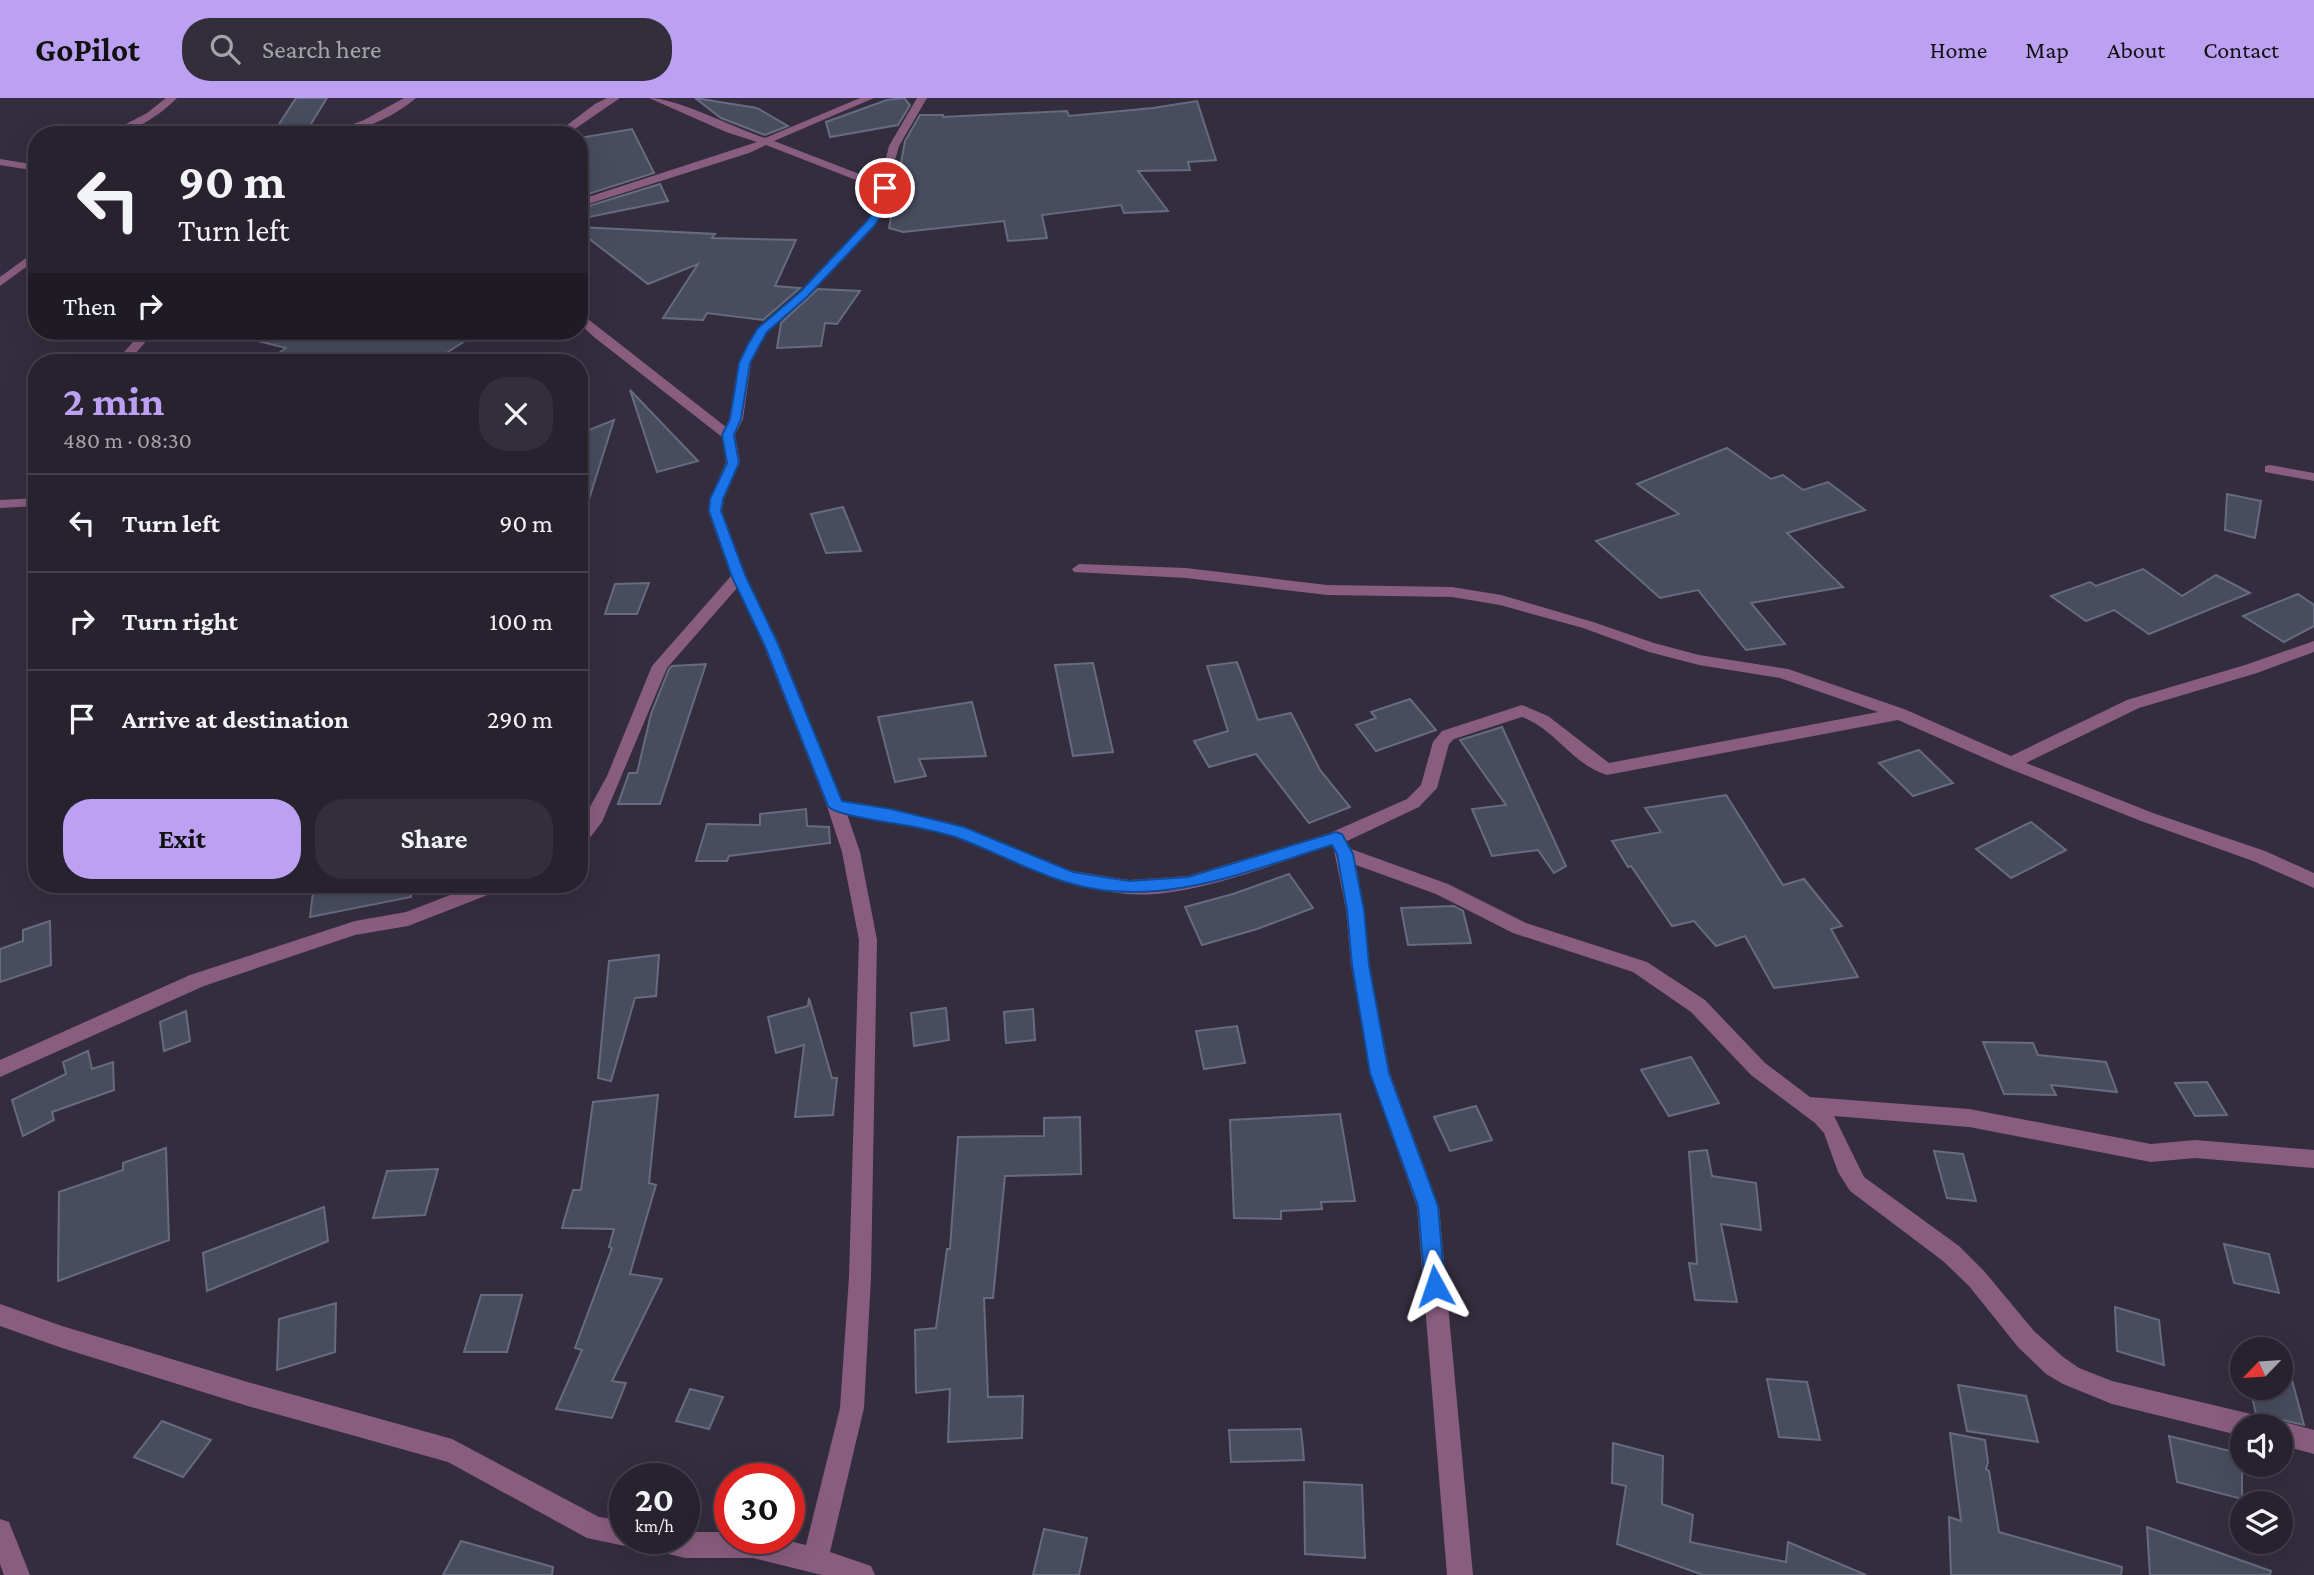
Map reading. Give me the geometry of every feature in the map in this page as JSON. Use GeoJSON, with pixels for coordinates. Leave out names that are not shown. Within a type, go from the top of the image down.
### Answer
{"type":"FeatureCollection","features":[{"type":"Feature","properties":{"kind":"street"},"geometry":{"type":"LineString","coordinates":[[128,126],[150,115],[172,98]]}},
{"type":"Feature","properties":{"kind":"street"},"geometry":{"type":"LineString","coordinates":[[356,126],[411,98]]}},
{"type":"Feature","properties":{"kind":"street"},"geometry":{"type":"LineString","coordinates":[[571,126],[598,106],[615,98]]}},
{"type":"Feature","properties":{"kind":"street"},"geometry":{"type":"LineString","coordinates":[[654,98],[730,130],[885,188]]}},
{"type":"Feature","properties":{"kind":"street"},"geometry":{"type":"LineString","coordinates":[[588,201],[745,151],[869,98]]}},
{"type":"Feature","properties":{"kind":"street"},"geometry":{"type":"LineString","coordinates":[[816,1560],[852,1408],[860,1277],[868,940],[851,852],[836,806],[771,644],[739,577],[715,511],[717,499],[733,463],[728,435],[736,419],[745,363],[762,330],[804,294],[852,245],[882,206],[886,174],[894,146],[922,98]]}},
{"type":"Feature","properties":{"kind":"street"},"geometry":{"type":"LineString","coordinates":[[0,162],[28,167]]}},
{"type":"Feature","properties":{"kind":"street"},"geometry":{"type":"LineString","coordinates":[[0,263],[26,260]]}},
{"type":"Feature","properties":{"kind":"street"},"geometry":{"type":"LineString","coordinates":[[0,284],[26,260]]}},
{"type":"Feature","properties":{"kind":"street"},"geometry":{"type":"LineString","coordinates":[[588,325],[728,435]]}},
{"type":"Feature","properties":{"kind":"street"},"geometry":{"type":"LineString","coordinates":[[128,354],[141,340]]}},
{"type":"Feature","properties":{"kind":"street"},"geometry":{"type":"LineString","coordinates":[[2270,469],[2314,477]]}},
{"type":"Feature","properties":{"kind":"street"},"geometry":{"type":"LineString","coordinates":[[0,504],[28,502]]}},
{"type":"Feature","properties":{"kind":"street"},"geometry":{"type":"LineString","coordinates":[[1079,569],[1186,573],[1327,590],[1451,592],[1501,600],[1699,660],[1782,673],[1898,713],[2011,763],[2147,817],[2259,856],[2314,881]]}},
{"type":"Feature","properties":{"kind":"street"},"geometry":{"type":"LineString","coordinates":[[588,828],[615,776],[660,666],[739,577]]}},
{"type":"Feature","properties":{"kind":"street"},"geometry":{"type":"LineString","coordinates":[[2011,763],[2133,704],[2250,669],[2314,646]]}},
{"type":"Feature","properties":{"kind":"street"},"geometry":{"type":"LineString","coordinates":[[836,806],[891,815],[964,833],[1012,856],[1072,878],[1129,887],[1188,883],[1341,846],[1413,803],[1429,788],[1441,742],[1448,735],[1522,711],[1535,713],[1559,735],[1607,769],[1898,713]]}},
{"type":"Feature","properties":{"kind":"street"},"geometry":{"type":"LineString","coordinates":[[1341,846],[1442,889],[1520,928],[1640,967],[1698,1006],[1758,1069],[1832,1128],[1849,1172],[1857,1184],[1964,1265],[2027,1339],[2053,1365],[2073,1377],[2133,1398],[2230,1421]]}},
{"type":"Feature","properties":{"kind":"street"},"geometry":{"type":"LineString","coordinates":[[1341,846],[1355,910],[1360,965],[1380,1073],[1428,1206],[1460,1575]]}},
{"type":"Feature","properties":{"kind":"street"},"geometry":{"type":"LineString","coordinates":[[0,1069],[197,980],[355,928],[408,919],[474,893]]}},
{"type":"Feature","properties":{"kind":"street"},"geometry":{"type":"LineString","coordinates":[[1805,1105],[1969,1118],[2151,1153],[2195,1149],[2314,1159]]}},
{"type":"Feature","properties":{"kind":"street"},"geometry":{"type":"LineString","coordinates":[[0,1315],[238,1391],[452,1451],[596,1529],[609,1531]]}},
{"type":"Feature","properties":{"kind":"street"},"geometry":{"type":"LineString","coordinates":[[2293,1436],[2314,1442]]}},
{"type":"Feature","properties":{"kind":"street"},"geometry":{"type":"LineString","coordinates":[[0,1531],[17,1575]]}},
{"type":"Feature","properties":{"kind":"street"},"geometry":{"type":"LineString","coordinates":[[700,1545],[753,1545],[816,1560],[862,1575]]}},
{"type":"Feature","properties":{"kind":"building"},"geometry":{"type":"Polygon","coordinates":[[[296,98],[327,98],[310,126],[278,126],[296,98]]]}},
{"type":"Feature","properties":{"kind":"building"},"geometry":{"type":"Polygon","coordinates":[[[695,98],[757,108],[788,126],[765,135],[721,118],[695,98]]]}},
{"type":"Feature","properties":{"kind":"building"},"geometry":{"type":"Polygon","coordinates":[[[904,98],[910,105],[898,125],[830,137],[826,122],[887,100],[904,98]]]}},
{"type":"Feature","properties":{"kind":"building"},"geometry":{"type":"Polygon","coordinates":[[[1197,101],[1216,160],[1188,162],[1190,170],[1138,171],[1168,211],[1124,213],[1121,205],[1042,215],[1047,238],[1008,241],[1004,221],[903,232],[889,228],[893,206],[905,188],[896,190],[905,141],[920,115],[943,117],[1067,111],[1069,116],[1197,101]]]}},
{"type":"Feature","properties":{"kind":"building"},"geometry":{"type":"Polygon","coordinates":[[[632,129],[654,173],[588,194],[588,136],[632,129]]]}},
{"type":"Feature","properties":{"kind":"building"},"geometry":{"type":"Polygon","coordinates":[[[660,184],[668,201],[588,217],[588,206],[660,184]]]}},
{"type":"Feature","properties":{"kind":"building"},"geometry":{"type":"Polygon","coordinates":[[[588,227],[715,234],[712,238],[796,240],[775,286],[800,288],[763,320],[707,313],[703,320],[663,318],[698,264],[648,284],[588,238],[588,227]]]}},
{"type":"Feature","properties":{"kind":"building"},"geometry":{"type":"Polygon","coordinates":[[[818,289],[860,291],[837,324],[825,323],[821,346],[777,348],[781,323],[818,289]]]}},
{"type":"Feature","properties":{"kind":"building"},"geometry":{"type":"Polygon","coordinates":[[[254,340],[466,340],[445,354],[277,354],[286,348],[254,340]]]}},
{"type":"Feature","properties":{"kind":"building"},"geometry":{"type":"Polygon","coordinates":[[[630,390],[698,461],[657,472],[630,390]]]}},
{"type":"Feature","properties":{"kind":"building"},"geometry":{"type":"Polygon","coordinates":[[[614,420],[588,502],[588,430],[614,420]]]}},
{"type":"Feature","properties":{"kind":"building"},"geometry":{"type":"Polygon","coordinates":[[[1727,448],[1771,479],[1783,475],[1803,490],[1828,482],[1865,510],[1787,533],[1843,587],[1751,603],[1785,644],[1746,650],[1698,590],[1660,598],[1596,541],[1679,514],[1637,484],[1727,448]]]}},
{"type":"Feature","properties":{"kind":"building"},"geometry":{"type":"Polygon","coordinates":[[[2227,494],[2261,501],[2255,538],[2225,530],[2227,494]]]}},
{"type":"Feature","properties":{"kind":"building"},"geometry":{"type":"Polygon","coordinates":[[[843,507],[861,551],[826,553],[811,514],[843,507]]]}},
{"type":"Feature","properties":{"kind":"building"},"geometry":{"type":"Polygon","coordinates":[[[2143,569],[2182,596],[2216,575],[2250,593],[2149,634],[2114,610],[2086,621],[2051,596],[2090,582],[2096,586],[2143,569]]]}},
{"type":"Feature","properties":{"kind":"building"},"geometry":{"type":"Polygon","coordinates":[[[649,583],[637,614],[605,614],[615,584],[649,583]]]}},
{"type":"Feature","properties":{"kind":"building"},"geometry":{"type":"Polygon","coordinates":[[[2298,594],[2314,605],[2314,626],[2284,642],[2243,616],[2298,594]]]}},
{"type":"Feature","properties":{"kind":"building"},"geometry":{"type":"Polygon","coordinates":[[[1237,662],[1258,720],[1291,713],[1320,770],[1350,807],[1309,823],[1256,754],[1209,767],[1194,741],[1228,731],[1207,666],[1237,662]]]}},
{"type":"Feature","properties":{"kind":"building"},"geometry":{"type":"Polygon","coordinates":[[[1093,663],[1113,752],[1073,756],[1055,665],[1093,663]]]}},
{"type":"Feature","properties":{"kind":"building"},"geometry":{"type":"Polygon","coordinates":[[[706,664],[660,804],[618,804],[629,773],[637,773],[651,714],[669,669],[672,666],[706,664]]]}},
{"type":"Feature","properties":{"kind":"building"},"geometry":{"type":"Polygon","coordinates":[[[1410,699],[1436,730],[1376,751],[1356,725],[1376,718],[1371,712],[1410,699]]]}},
{"type":"Feature","properties":{"kind":"building"},"geometry":{"type":"Polygon","coordinates":[[[972,702],[986,756],[919,759],[926,776],[895,782],[878,717],[972,702]]]}},
{"type":"Feature","properties":{"kind":"building"},"geometry":{"type":"Polygon","coordinates":[[[1502,727],[1566,866],[1554,873],[1538,850],[1492,856],[1472,809],[1506,805],[1460,740],[1502,727]]]}},
{"type":"Feature","properties":{"kind":"building"},"geometry":{"type":"Polygon","coordinates":[[[1919,750],[1953,783],[1913,796],[1879,763],[1919,750]]]}},
{"type":"Feature","properties":{"kind":"building"},"geometry":{"type":"Polygon","coordinates":[[[1726,795],[1783,885],[1804,879],[1842,926],[1831,929],[1858,977],[1774,988],[1745,936],[1716,946],[1694,921],[1672,926],[1612,841],[1661,832],[1645,808],[1726,795]]]}},
{"type":"Feature","properties":{"kind":"building"},"geometry":{"type":"Polygon","coordinates":[[[806,809],[807,826],[829,827],[830,843],[729,856],[727,861],[696,861],[707,824],[760,825],[760,814],[806,809]]]}},
{"type":"Feature","properties":{"kind":"building"},"geometry":{"type":"Polygon","coordinates":[[[2031,822],[2066,850],[2011,878],[1976,849],[2031,822]]]}},
{"type":"Feature","properties":{"kind":"building"},"geometry":{"type":"Polygon","coordinates":[[[1289,874],[1313,908],[1257,929],[1202,945],[1185,907],[1233,894],[1289,874]]]}},
{"type":"Feature","properties":{"kind":"building"},"geometry":{"type":"Polygon","coordinates":[[[313,893],[411,893],[411,897],[310,917],[313,893]]]}},
{"type":"Feature","properties":{"kind":"building"},"geometry":{"type":"Polygon","coordinates":[[[1454,906],[1463,911],[1471,943],[1408,945],[1401,908],[1454,906]]]}},
{"type":"Feature","properties":{"kind":"building"},"geometry":{"type":"Polygon","coordinates":[[[50,921],[51,965],[0,982],[0,949],[23,941],[23,930],[50,921]]]}},
{"type":"Feature","properties":{"kind":"building"},"geometry":{"type":"Polygon","coordinates":[[[659,955],[656,996],[635,998],[611,1081],[598,1078],[609,961],[659,955]]]}},
{"type":"Feature","properties":{"kind":"building"},"geometry":{"type":"Polygon","coordinates":[[[809,998],[832,1078],[837,1078],[833,1115],[795,1117],[804,1045],[776,1053],[768,1017],[808,1006],[809,998]]]}},
{"type":"Feature","properties":{"kind":"building"},"geometry":{"type":"Polygon","coordinates":[[[946,1008],[949,1040],[914,1046],[911,1013],[946,1008]]]}},
{"type":"Feature","properties":{"kind":"building"},"geometry":{"type":"Polygon","coordinates":[[[1033,1009],[1035,1040],[1006,1043],[1004,1012],[1033,1009]]]}},
{"type":"Feature","properties":{"kind":"building"},"geometry":{"type":"Polygon","coordinates":[[[186,1011],[190,1041],[164,1051],[160,1022],[186,1011]]]}},
{"type":"Feature","properties":{"kind":"building"},"geometry":{"type":"Polygon","coordinates":[[[1237,1026],[1245,1063],[1204,1069],[1196,1031],[1237,1026]]]}},
{"type":"Feature","properties":{"kind":"building"},"geometry":{"type":"Polygon","coordinates":[[[1983,1042],[2033,1043],[2038,1055],[2106,1062],[2117,1092],[2051,1085],[2056,1095],[2004,1094],[1983,1042]]]}},
{"type":"Feature","properties":{"kind":"building"},"geometry":{"type":"Polygon","coordinates":[[[88,1051],[92,1069],[113,1062],[114,1090],[52,1112],[54,1120],[23,1136],[12,1100],[66,1074],[63,1062],[88,1051]]]}},
{"type":"Feature","properties":{"kind":"building"},"geometry":{"type":"Polygon","coordinates":[[[1691,1057],[1719,1103],[1669,1116],[1641,1070],[1691,1057]]]}},
{"type":"Feature","properties":{"kind":"building"},"geometry":{"type":"Polygon","coordinates":[[[2207,1082],[2227,1115],[2195,1116],[2175,1083],[2207,1082]]]}},
{"type":"Feature","properties":{"kind":"building"},"geometry":{"type":"Polygon","coordinates":[[[658,1095],[649,1183],[656,1185],[630,1274],[662,1279],[612,1381],[626,1383],[612,1418],[556,1409],[582,1350],[575,1348],[612,1248],[609,1247],[614,1229],[562,1228],[573,1190],[581,1190],[593,1102],[658,1095]]]}},
{"type":"Feature","properties":{"kind":"building"},"geometry":{"type":"Polygon","coordinates":[[[1476,1106],[1492,1140],[1450,1151],[1434,1117],[1476,1106]]]}},
{"type":"Feature","properties":{"kind":"building"},"geometry":{"type":"Polygon","coordinates":[[[1340,1114],[1355,1201],[1321,1202],[1322,1209],[1281,1211],[1281,1219],[1234,1218],[1230,1120],[1340,1114]]]}},
{"type":"Feature","properties":{"kind":"building"},"geometry":{"type":"Polygon","coordinates":[[[1080,1117],[1081,1174],[1005,1176],[993,1298],[984,1298],[988,1397],[1023,1396],[1022,1438],[948,1442],[950,1389],[916,1393],[915,1330],[936,1328],[947,1249],[950,1249],[958,1137],[1044,1136],[1044,1118],[1080,1117]]]}},
{"type":"Feature","properties":{"kind":"building"},"geometry":{"type":"Polygon","coordinates":[[[166,1148],[169,1240],[58,1281],[59,1192],[123,1170],[123,1163],[166,1148]]]}},
{"type":"Feature","properties":{"kind":"building"},"geometry":{"type":"Polygon","coordinates":[[[1707,1150],[1712,1176],[1756,1183],[1761,1230],[1721,1224],[1737,1302],[1695,1300],[1689,1263],[1697,1264],[1689,1152],[1707,1150]]]}},
{"type":"Feature","properties":{"kind":"building"},"geometry":{"type":"Polygon","coordinates":[[[1934,1151],[1963,1154],[1976,1201],[1947,1198],[1934,1151]]]}},
{"type":"Feature","properties":{"kind":"building"},"geometry":{"type":"Polygon","coordinates":[[[438,1169],[425,1215],[373,1218],[387,1171],[438,1169]]]}},
{"type":"Feature","properties":{"kind":"building"},"geometry":{"type":"Polygon","coordinates":[[[324,1207],[328,1241],[207,1291],[203,1253],[324,1207]]]}},
{"type":"Feature","properties":{"kind":"building"},"geometry":{"type":"Polygon","coordinates":[[[2224,1244],[2269,1254],[2279,1293],[2234,1283],[2224,1244]]]}},
{"type":"Feature","properties":{"kind":"building"},"geometry":{"type":"Polygon","coordinates":[[[481,1295],[522,1295],[507,1352],[464,1352],[481,1295]]]}},
{"type":"Feature","properties":{"kind":"building"},"geometry":{"type":"Polygon","coordinates":[[[336,1303],[335,1352],[277,1370],[279,1319],[336,1303]]]}},
{"type":"Feature","properties":{"kind":"building"},"geometry":{"type":"Polygon","coordinates":[[[2115,1307],[2159,1320],[2164,1365],[2117,1351],[2115,1307]]]}},
{"type":"Feature","properties":{"kind":"building"},"geometry":{"type":"Polygon","coordinates":[[[1767,1379],[1807,1382],[1820,1440],[1779,1437],[1767,1379]]]}},
{"type":"Feature","properties":{"kind":"building"},"geometry":{"type":"Polygon","coordinates":[[[2293,1384],[2304,1425],[2293,1422],[2293,1414],[2256,1414],[2253,1400],[2293,1400],[2293,1384]]]}},
{"type":"Feature","properties":{"kind":"building"},"geometry":{"type":"Polygon","coordinates":[[[1958,1385],[2026,1396],[2038,1442],[1967,1431],[1958,1385]]]}},
{"type":"Feature","properties":{"kind":"building"},"geometry":{"type":"Polygon","coordinates":[[[690,1389],[723,1397],[709,1429],[676,1421],[690,1389]]]}},
{"type":"Feature","properties":{"kind":"building"},"geometry":{"type":"Polygon","coordinates":[[[162,1421],[211,1440],[183,1477],[134,1457],[162,1421]]]}},
{"type":"Feature","properties":{"kind":"building"},"geometry":{"type":"Polygon","coordinates":[[[1301,1429],[1304,1460],[1231,1462],[1229,1430],[1301,1429]]]}},
{"type":"Feature","properties":{"kind":"building"},"geometry":{"type":"Polygon","coordinates":[[[1950,1433],[1985,1440],[1988,1462],[1986,1469],[1989,1471],[1999,1532],[2122,1567],[2121,1575],[1951,1575],[1949,1517],[1961,1521],[1950,1433]]]}},
{"type":"Feature","properties":{"kind":"building"},"geometry":{"type":"Polygon","coordinates":[[[2169,1436],[2230,1451],[2230,1477],[2242,1477],[2242,1491],[2230,1491],[2230,1496],[2177,1482],[2169,1436]]]}},
{"type":"Feature","properties":{"kind":"building"},"geometry":{"type":"Polygon","coordinates":[[[1613,1443],[1663,1456],[1662,1504],[1693,1515],[1690,1542],[1786,1562],[1788,1542],[1866,1575],[1703,1575],[1617,1544],[1626,1486],[1612,1483],[1613,1443]]]}},
{"type":"Feature","properties":{"kind":"building"},"geometry":{"type":"Polygon","coordinates":[[[1304,1482],[1362,1485],[1365,1558],[1305,1554],[1304,1482]]]}},
{"type":"Feature","properties":{"kind":"building"},"geometry":{"type":"Polygon","coordinates":[[[2147,1527],[2271,1571],[2270,1575],[2150,1575],[2147,1527]]]}},
{"type":"Feature","properties":{"kind":"building"},"geometry":{"type":"Polygon","coordinates":[[[1044,1529],[1087,1538],[1079,1575],[1033,1575],[1044,1529]]]}},
{"type":"Feature","properties":{"kind":"building"},"geometry":{"type":"Polygon","coordinates":[[[461,1541],[553,1567],[552,1575],[443,1575],[461,1541]]]}},
{"type":"Feature","properties":{"kind":"route"},"geometry":{"type":"LineString","coordinates":[[885,188],[882,206],[852,245],[804,294],[762,330],[753,346],[745,363],[736,419],[728,435],[733,463],[724,480],[715,511],[739,577],[771,644],[836,806],[891,815],[964,833],[1012,856],[1072,878],[1129,887],[1188,883],[1336,838],[1345,854],[1355,910],[1360,965],[1380,1073],[1428,1206],[1435,1286]]}}]}
